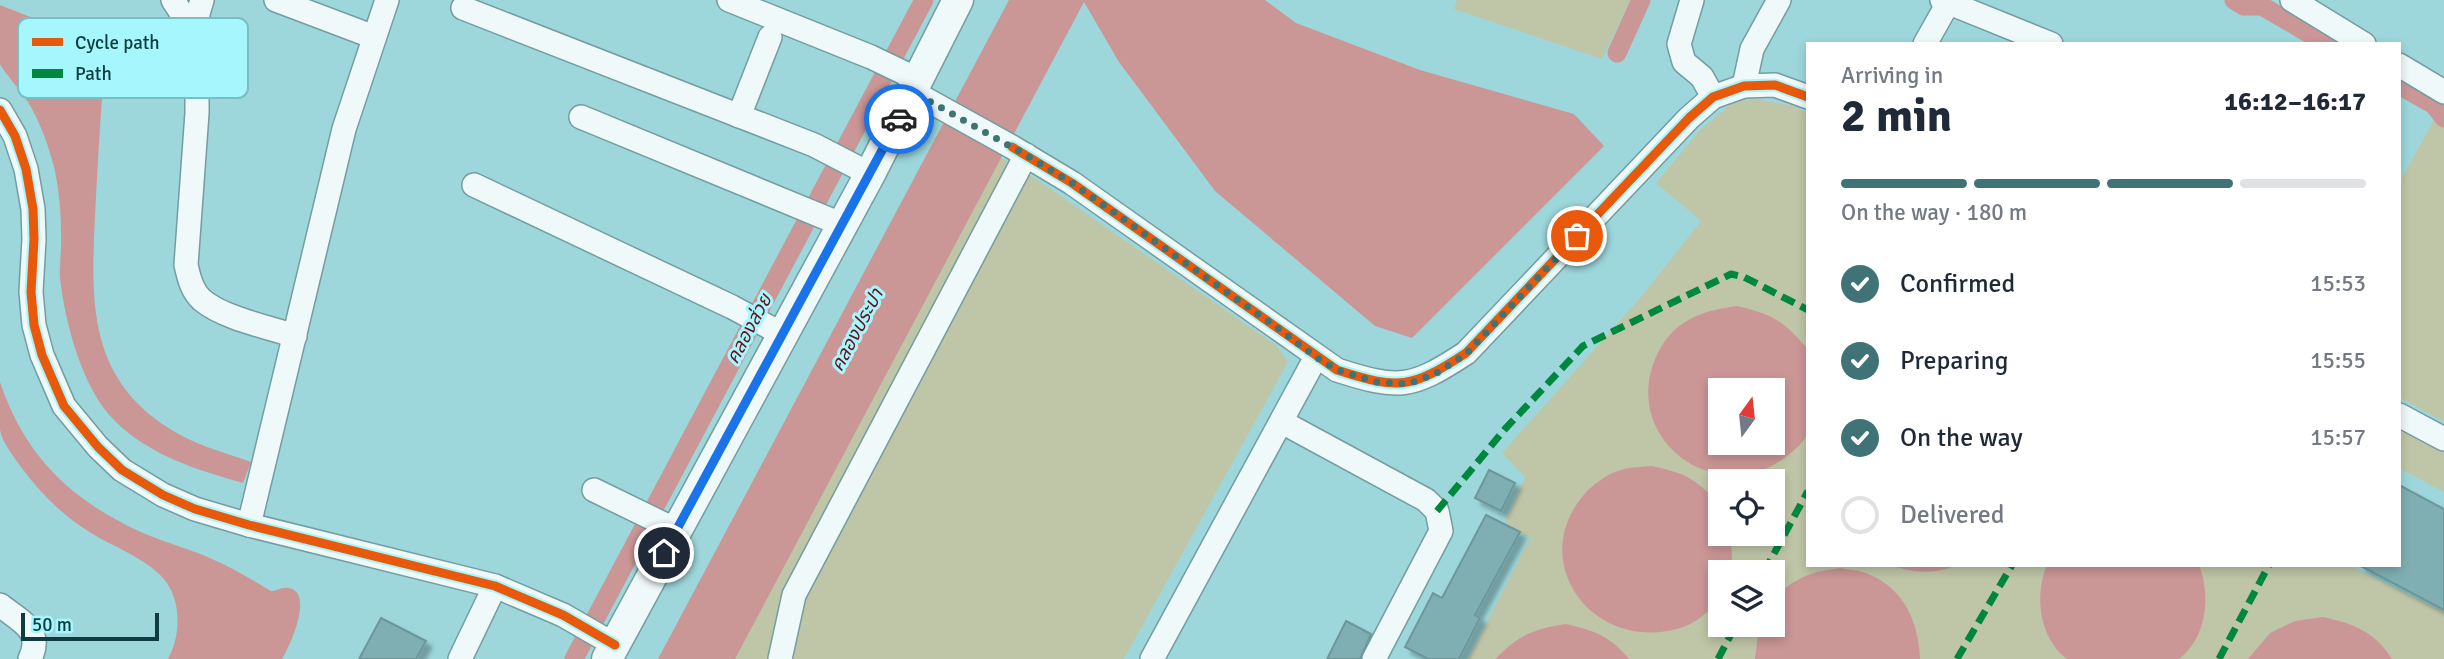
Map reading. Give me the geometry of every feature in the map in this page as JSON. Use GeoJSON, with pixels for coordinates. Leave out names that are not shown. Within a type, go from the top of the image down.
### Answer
{"type":"FeatureCollection","features":[{"type":"Feature","properties":{"kind":"main road"},"geometry":{"type":"LineString","coordinates":[[607,646],[772,329],[860,168],[958,0]]}},
{"type":"Feature","properties":{"kind":"street"},"geometry":{"type":"LineString","coordinates":[[173,0],[185,18]]}},
{"type":"Feature","properties":{"kind":"street"},"geometry":{"type":"LineString","coordinates":[[197,18],[202,0]]}},
{"type":"Feature","properties":{"kind":"street"},"geometry":{"type":"LineString","coordinates":[[276,0],[374,37]]}},
{"type":"Feature","properties":{"kind":"street"},"geometry":{"type":"LineString","coordinates":[[248,525],[344,129],[387,0]]}},
{"type":"Feature","properties":{"kind":"street"},"geometry":{"type":"LineString","coordinates":[[729,0],[871,57],[911,81],[941,108],[1019,151],[1083,191],[1316,357],[1337,370],[1376,382],[1408,384],[1435,374],[1466,354],[1689,118],[1713,97],[1744,86],[1774,85],[1806,96]]}},
{"type":"Feature","properties":{"kind":"street"},"geometry":{"type":"LineString","coordinates":[[1692,0],[1679,44],[1684,62],[1702,77],[1713,97]]}},
{"type":"Feature","properties":{"kind":"street"},"geometry":{"type":"LineString","coordinates":[[1744,86],[1752,49],[1779,0]]}},
{"type":"Feature","properties":{"kind":"street"},"geometry":{"type":"LineString","coordinates":[[2292,0],[2361,42]]}},
{"type":"Feature","properties":{"kind":"street"},"geometry":{"type":"LineString","coordinates":[[1926,42],[1945,1],[2046,42]]}},
{"type":"Feature","properties":{"kind":"street"},"geometry":{"type":"LineString","coordinates":[[463,8],[814,145],[860,168]]}},
{"type":"Feature","properties":{"kind":"street"},"geometry":{"type":"LineString","coordinates":[[739,116],[770,37]]}},
{"type":"Feature","properties":{"kind":"street"},"geometry":{"type":"LineString","coordinates":[[2401,66],[2444,92]]}},
{"type":"Feature","properties":{"kind":"street"},"geometry":{"type":"LineString","coordinates":[[197,98],[186,265],[190,284],[201,299],[218,311],[295,336]]}},
{"type":"Feature","properties":{"kind":"street"},"geometry":{"type":"LineString","coordinates":[[0,110],[15,136],[26,169],[33,209],[31,292],[34,325],[42,355],[64,406],[98,447],[122,470],[139,482],[195,509],[248,525],[495,586],[564,615],[607,646]]}},
{"type":"Feature","properties":{"kind":"street"},"geometry":{"type":"LineString","coordinates":[[581,117],[833,221]]}},
{"type":"Feature","properties":{"kind":"street"},"geometry":{"type":"LineString","coordinates":[[780,659],[794,596],[1019,151]]}},
{"type":"Feature","properties":{"kind":"street"},"geometry":{"type":"LineString","coordinates":[[474,185],[732,307],[772,329]]}},
{"type":"Feature","properties":{"kind":"street"},"geometry":{"type":"LineString","coordinates":[[1152,659],[1316,357]]}},
{"type":"Feature","properties":{"kind":"street"},"geometry":{"type":"LineString","coordinates":[[2401,416],[2444,439]]}},
{"type":"Feature","properties":{"kind":"street"},"geometry":{"type":"LineString","coordinates":[[1282,422],[1426,500],[1437,512],[1440,531],[1374,659]]}},
{"type":"Feature","properties":{"kind":"street"},"geometry":{"type":"LineString","coordinates":[[594,490],[670,527]]}},
{"type":"Feature","properties":{"kind":"street"},"geometry":{"type":"LineString","coordinates":[[460,659],[495,586]]}},
{"type":"Feature","properties":{"kind":"street"},"geometry":{"type":"LineString","coordinates":[[0,605],[32,630],[35,639],[30,659]]}},
{"type":"Feature","properties":{"kind":"green space"},"geometry":{"type":"Polygon","coordinates":[[[1457,0],[1631,0],[1602,59],[1454,9],[1457,0]]]}},
{"type":"Feature","properties":{"kind":"green space"},"geometry":{"type":"Polygon","coordinates":[[[1755,99],[1795,106],[1806,113],[1806,567],[2352,567],[2444,612],[2444,659],[1468,659],[1530,538],[1504,525],[1525,477],[1502,453],[1642,296],[1701,221],[1656,183],[1700,130],[1732,103],[1755,99]]]}},
{"type":"Feature","properties":{"kind":"green space"},"geometry":{"type":"Polygon","coordinates":[[[2434,120],[2444,126],[2444,422],[2401,398],[2401,179],[2434,120]]]}},
{"type":"Feature","properties":{"kind":"green space"},"geometry":{"type":"Polygon","coordinates":[[[1001,158],[1039,181],[1277,346],[1288,362],[1124,659],[735,659],[1001,158]]]}},
{"type":"Feature","properties":{"kind":"green space"},"geometry":{"type":"Polygon","coordinates":[[[2401,430],[2444,453],[2444,492],[2401,469],[2401,430]]]}},
{"type":"Feature","properties":{"kind":"water","name":"คลองประปา"},"geometry":{"type":"Polygon","coordinates":[[[1009,0],[1265,0],[1296,23],[1420,70],[1574,114],[1604,146],[1412,338],[1375,326],[1215,191],[1119,62],[1084,2],[735,659],[658,659],[1009,0]]]}},
{"type":"Feature","properties":{"kind":"water"},"geometry":{"type":"Polygon","coordinates":[[[0,5],[32,18],[18,18],[18,88],[0,64],[0,5]]]}},
{"type":"Feature","properties":{"kind":"water"},"geometry":{"type":"Polygon","coordinates":[[[25,98],[102,98],[93,277],[100,334],[108,360],[122,384],[141,407],[167,427],[197,443],[251,462],[243,483],[191,467],[143,443],[115,421],[93,391],[77,354],[62,295],[57,184],[43,133],[25,98]]]}},
{"type":"Feature","properties":{"kind":"water"},"geometry":{"type":"Polygon","coordinates":[[[1737,306],[1759,312],[1776,319],[1806,347],[1806,437],[1787,456],[1764,469],[1705,470],[1682,458],[1663,439],[1651,415],[1648,387],[1656,357],[1679,326],[1699,315],[1737,306]]]}},
{"type":"Feature","properties":{"kind":"water"},"geometry":{"type":"Polygon","coordinates":[[[0,382],[10,409],[38,454],[54,474],[94,506],[143,533],[221,563],[271,591],[286,588],[298,594],[298,622],[282,659],[168,659],[177,629],[174,596],[169,587],[147,564],[71,519],[28,477],[1,435],[0,382]]]}},
{"type":"Feature","properties":{"kind":"water"},"geometry":{"type":"Polygon","coordinates":[[[1651,466],[1690,478],[1708,493],[1708,546],[1731,546],[1732,560],[1708,560],[1708,611],[1686,626],[1653,633],[1623,629],[1598,616],[1578,597],[1566,573],[1562,546],[1569,518],[1588,490],[1605,477],[1631,468],[1651,466]]]}},
{"type":"Feature","properties":{"kind":"water"},"geometry":{"type":"Polygon","coordinates":[[[1897,567],[1950,567],[1924,572],[1897,567]]]}},
{"type":"Feature","properties":{"kind":"water"},"geometry":{"type":"Polygon","coordinates":[[[2046,567],[2200,567],[2205,590],[2201,628],[2196,639],[2179,659],[2067,659],[2050,640],[2045,628],[2040,602],[2046,567]]]}},
{"type":"Feature","properties":{"kind":"water"},"geometry":{"type":"Polygon","coordinates":[[[1841,568],[1865,573],[1891,588],[1913,620],[1920,659],[1755,659],[1758,637],[1785,637],[1785,590],[1804,577],[1841,568]]]}},
{"type":"Feature","properties":{"kind":"water"},"geometry":{"type":"Polygon","coordinates":[[[2323,617],[2362,630],[2378,642],[2392,659],[2248,659],[2270,633],[2295,621],[2323,617]]]}},
{"type":"Feature","properties":{"kind":"water"},"geometry":{"type":"Polygon","coordinates":[[[1566,624],[1601,636],[1629,659],[1495,659],[1527,634],[1566,624]]]}},
{"type":"Feature","properties":{"kind":"building"},"geometry":{"type":"Polygon","coordinates":[[[1489,470],[1515,483],[1501,511],[1475,498],[1489,470]]]}},
{"type":"Feature","properties":{"kind":"building"},"geometry":{"type":"Polygon","coordinates":[[[2401,486],[2444,509],[2444,610],[2363,567],[2401,567],[2401,486]]]}},
{"type":"Feature","properties":{"kind":"building"},"geometry":{"type":"Polygon","coordinates":[[[1486,515],[1520,532],[1475,615],[1480,618],[1459,659],[1428,659],[1405,647],[1433,593],[1442,598],[1486,515]]]}},
{"type":"Feature","properties":{"kind":"building"},"geometry":{"type":"Polygon","coordinates":[[[381,618],[426,641],[416,659],[359,659],[381,618]]]}},
{"type":"Feature","properties":{"kind":"building"},"geometry":{"type":"Polygon","coordinates":[[[1346,621],[1371,634],[1360,659],[1327,659],[1346,621]]]}},
{"type":"Feature","properties":{"kind":"waterway","name":"คลองส่วย"},"geometry":{"type":"LineString","coordinates":[[574,659],[924,0]]}},
{"type":"Feature","properties":{"kind":"waterway"},"geometry":{"type":"LineString","coordinates":[[1617,53],[1641,0]]}},
{"type":"Feature","properties":{"kind":"waterway"},"geometry":{"type":"LineString","coordinates":[[2234,0],[2244,6],[2262,6],[2324,42]]}},
{"type":"Feature","properties":{"kind":"waterway"},"geometry":{"type":"LineString","coordinates":[[2401,86],[2434,105],[2444,118]]}},
{"type":"Feature","properties":{"kind":"marked path"},"geometry":{"type":"LineString","coordinates":[[1437,511],[1505,429],[1583,346],[1731,274],[1744,277],[1806,309]]}},
{"type":"Feature","properties":{"kind":"marked path"},"geometry":{"type":"LineString","coordinates":[[1771,560],[1806,495]]}},
{"type":"Feature","properties":{"kind":"marked path"},"geometry":{"type":"LineString","coordinates":[[1957,659],[2011,567]]}},
{"type":"Feature","properties":{"kind":"marked path"},"geometry":{"type":"LineString","coordinates":[[2219,659],[2268,567]]}},
{"type":"Feature","properties":{"kind":"marked path"},"geometry":{"type":"LineString","coordinates":[[1718,659],[1730,637]]}},
{"type":"Feature","properties":{"kind":"cycle path"},"geometry":{"type":"LineString","coordinates":[[1012,147],[1072,183],[1337,370],[1391,383],[1431,374],[1466,353],[1689,118],[1713,97],[1744,86],[1775,85],[1806,96]]}},
{"type":"Feature","properties":{"kind":"cycle path"},"geometry":{"type":"LineString","coordinates":[[0,110],[15,136],[26,169],[33,209],[31,292],[34,325],[42,355],[64,406],[98,447],[122,470],[163,495],[195,509],[495,586],[563,615],[615,645]]}},
{"type":"Feature","properties":{"kind":"way so far"},"geometry":{"type":"LineString","coordinates":[[899,119],[913,92],[1072,183],[1316,357],[1337,370],[1376,382],[1408,384],[1435,374],[1466,354],[1577,236]]}},
{"type":"Feature","properties":{"kind":"route"},"geometry":{"type":"LineString","coordinates":[[664,553],[899,119]]}}]}
